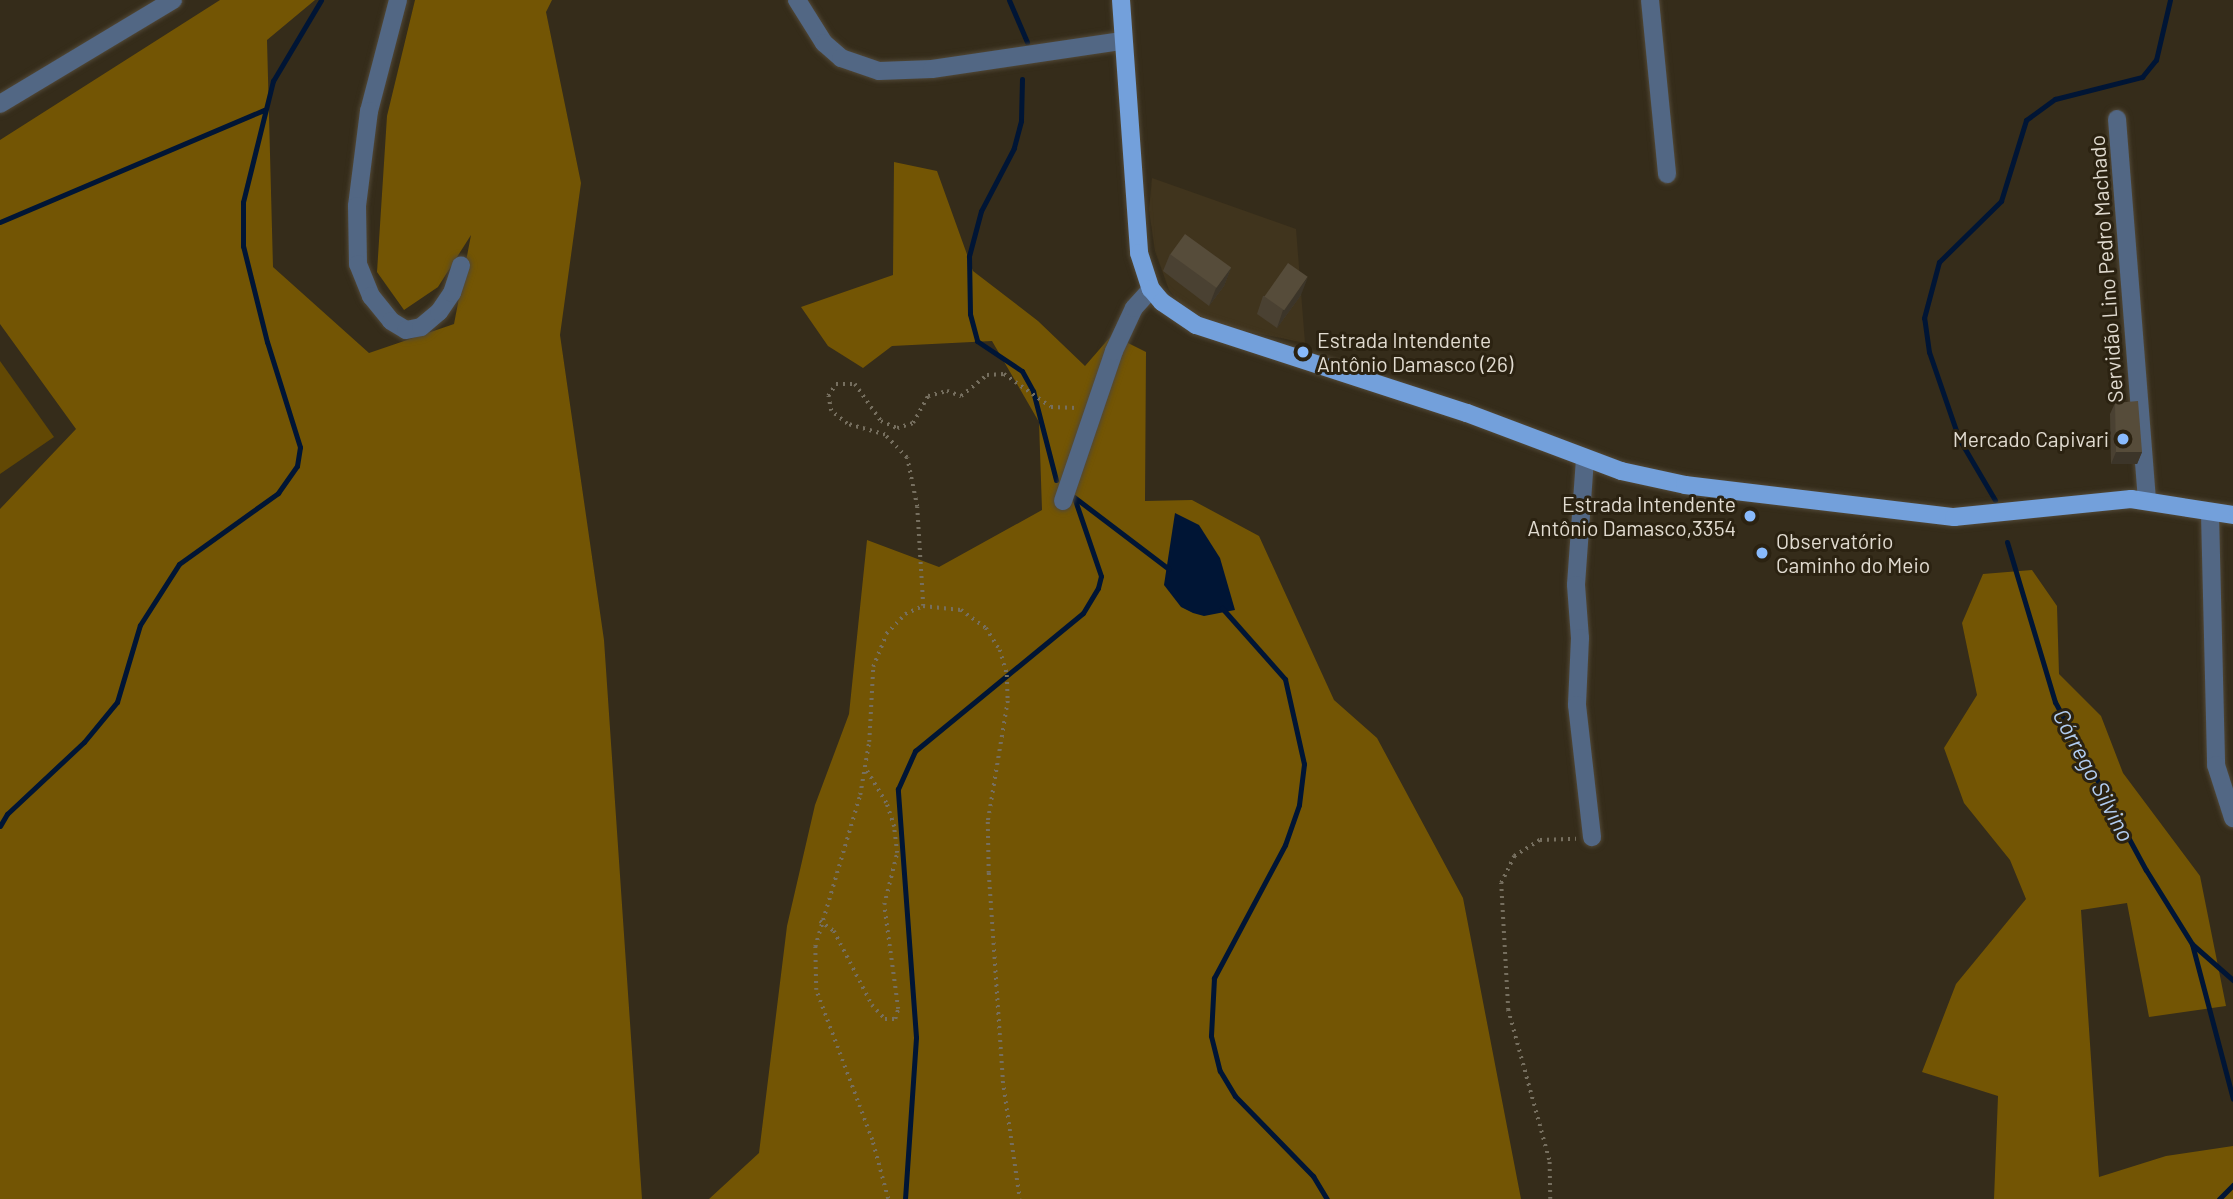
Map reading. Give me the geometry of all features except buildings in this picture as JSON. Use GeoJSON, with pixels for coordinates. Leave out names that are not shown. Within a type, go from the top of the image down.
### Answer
{"type":"FeatureCollection","features":[{"type":"Feature","properties":{"kind":"main road"},"geometry":{"type":"LineString","coordinates":[[1121,0],[1134,218],[1151,289],[1175,314],[1219,334],[1466,413],[1585,459],[1685,485],[1936,516],[2007,514],[2147,499],[2210,514],[2233,516]]}},
{"type":"Feature","properties":{"kind":"street"},"geometry":{"type":"LineString","coordinates":[[0,104],[173,0]]}},
{"type":"Feature","properties":{"kind":"street"},"geometry":{"type":"LineString","coordinates":[[398,0],[369,111],[357,206],[358,264],[371,296],[391,321],[406,330],[421,327],[439,312],[452,293],[461,265]]}},
{"type":"Feature","properties":{"kind":"street"},"geometry":{"type":"LineString","coordinates":[[797,0],[824,43],[841,58],[879,71],[932,69],[1122,41]]}},
{"type":"Feature","properties":{"kind":"street"},"geometry":{"type":"LineString","coordinates":[[1650,0],[1667,174]]}},
{"type":"Feature","properties":{"kind":"street","name":"Servidão Lino Pedro Machado"},"geometry":{"type":"LineString","coordinates":[[2118,119],[2147,499]]}},
{"type":"Feature","properties":{"kind":"street"},"geometry":{"type":"LineString","coordinates":[[1063,501],[1092,406],[1125,324],[1151,289]]}},
{"type":"Feature","properties":{"kind":"street"},"geometry":{"type":"LineString","coordinates":[[1585,459],[1576,585],[1580,638],[1577,705],[1592,837]]}},
{"type":"Feature","properties":{"kind":"street"},"geometry":{"type":"LineString","coordinates":[[2210,514],[2216,765],[2233,818]]}},
{"type":"Feature","properties":{"kind":"path"},"geometry":{"type":"LineString","coordinates":[[923,606],[917,507],[907,458],[885,435],[847,424],[831,411],[828,396],[836,383],[855,384],[881,421],[897,428],[913,423],[928,396],[947,391],[961,396],[987,375],[1004,374],[1051,407],[1092,406]]}},
{"type":"Feature","properties":{"kind":"path"},"geometry":{"type":"LineString","coordinates":[[888,1199],[872,1140],[816,990],[815,947],[820,921],[865,769],[873,667],[886,634],[905,614],[923,606],[961,610],[986,628],[1000,650],[1007,674],[1007,713],[988,822],[989,873],[1003,1081],[1020,1199]]}},
{"type":"Feature","properties":{"kind":"path"},"geometry":{"type":"LineString","coordinates":[[820,921],[834,931],[872,1005],[885,1019],[895,1019],[898,1009],[884,905],[897,853],[894,827],[886,803],[865,769]]}},
{"type":"Feature","properties":{"kind":"path"},"geometry":{"type":"LineString","coordinates":[[1550,1199],[1549,1160],[1508,1010],[1501,883],[1514,856],[1540,840],[1592,837]]}},
{"type":"Feature","properties":{"kind":"shaded area"},"geometry":{"type":"Polygon","coordinates":[[[220,0],[315,0],[267,40],[273,267],[369,353],[454,324],[471,235],[438,287],[404,310],[377,272],[387,116],[415,0],[552,0],[546,12],[581,183],[560,335],[604,640],[642,1199],[0,1199],[0,509],[76,429],[0,324],[0,140],[220,0]]]}},
{"type":"Feature","properties":{"kind":"shaded area"},"geometry":{"type":"Polygon","coordinates":[[[894,162],[937,171],[973,271],[1038,321],[1085,366],[1112,335],[1146,352],[1145,501],[1192,500],[1259,536],[1334,700],[1377,738],[1463,898],[1521,1199],[709,1199],[759,1153],[787,926],[815,805],[849,714],[867,540],[939,567],[1042,510],[1039,422],[992,341],[892,346],[863,368],[828,346],[801,307],[893,275],[894,162]]]}},
{"type":"Feature","properties":{"kind":"shaded area"},"geometry":{"type":"Polygon","coordinates":[[[1152,178],[1296,229],[1305,343],[1212,324],[1190,314],[1169,290],[1155,251],[1149,210],[1152,178]]]}},
{"type":"Feature","properties":{"kind":"shaded area"},"geometry":{"type":"Polygon","coordinates":[[[0,361],[54,437],[0,474],[0,361]]]}},
{"type":"Feature","properties":{"kind":"shaded area"},"geometry":{"type":"Polygon","coordinates":[[[2032,570],[2057,606],[2059,674],[2101,716],[2123,773],[2200,876],[2226,1006],[2149,1017],[2127,903],[2081,910],[2099,1177],[2166,1156],[2233,1146],[2233,1199],[1994,1199],[1998,1096],[1922,1072],[1956,984],[2026,899],[2010,860],[1964,803],[1944,748],[1977,695],[1962,623],[1983,574],[2032,570]]]}},
{"type":"Feature","properties":{"kind":"water"},"geometry":{"type":"Polygon","coordinates":[[[1175,513],[1199,525],[1220,558],[1235,610],[1204,616],[1193,613],[1181,607],[1164,585],[1175,513]]]}},
{"type":"Feature","properties":{"kind":"waterway"},"geometry":{"type":"LineString","coordinates":[[0,826],[7,814],[84,742],[117,702],[140,625],[179,564],[278,493],[297,466],[300,447],[267,342],[243,246],[243,202],[273,81],[321,0]]}},
{"type":"Feature","properties":{"kind":"waterway"},"geometry":{"type":"LineString","coordinates":[[1009,0],[1027,42]]}},
{"type":"Feature","properties":{"kind":"waterway","name":"Córrego Silvino"},"geometry":{"type":"LineString","coordinates":[[1995,500],[1959,439],[1929,352],[1924,318],[1939,262],[2001,201],[2026,120],[2055,99],[2142,77],[2156,60],[2170,0]]}},
{"type":"Feature","properties":{"kind":"waterway"},"geometry":{"type":"LineString","coordinates":[[1022,79],[1021,121],[1014,148],[981,211],[969,256],[970,314],[977,341],[1022,371],[1033,391],[1056,480]]}},
{"type":"Feature","properties":{"kind":"waterway"},"geometry":{"type":"LineString","coordinates":[[0,222],[264,110]]}},
{"type":"Feature","properties":{"kind":"waterway"},"geometry":{"type":"LineString","coordinates":[[1074,497],[1169,569]]}},
{"type":"Feature","properties":{"kind":"waterway"},"geometry":{"type":"LineString","coordinates":[[905,1199],[916,1037],[898,789],[915,751],[1083,613],[1098,588],[1101,576],[1074,497]]}},
{"type":"Feature","properties":{"kind":"waterway","name":"Córrego Silvino"},"geometry":{"type":"LineString","coordinates":[[2007,542],[2055,702],[2146,870],[2192,944],[2233,980]]}},
{"type":"Feature","properties":{"kind":"waterway"},"geometry":{"type":"LineString","coordinates":[[1222,608],[1285,679],[1304,764],[1299,805],[1285,845],[1214,978],[1211,1036],[1220,1071],[1235,1096],[1313,1176],[1327,1199]]}},
{"type":"Feature","properties":{"kind":"waterway"},"geometry":{"type":"LineString","coordinates":[[2192,944],[2233,1099]]}},
{"type":"Feature","properties":{"kind":"waterway"},"geometry":{"type":"LineString","coordinates":[[2219,1199],[2233,1185]]}},
{"type":"Feature","properties":{"kind":"place","name":"Estrada Intendente Antônio Damasco (26)"},"geometry":{"type":"Point","coordinates":[1303,352]}},
{"type":"Feature","properties":{"kind":"place","name":"Mercado Capivari"},"geometry":{"type":"Point","coordinates":[2123,439]}},
{"type":"Feature","properties":{"kind":"place","name":"Estrada Intendente Antônio Damasco,3354"},"geometry":{"type":"Point","coordinates":[1750,516]}},
{"type":"Feature","properties":{"kind":"place","name":"Observatório Caminho do Meio"},"geometry":{"type":"Point","coordinates":[1762,553]}}]}
